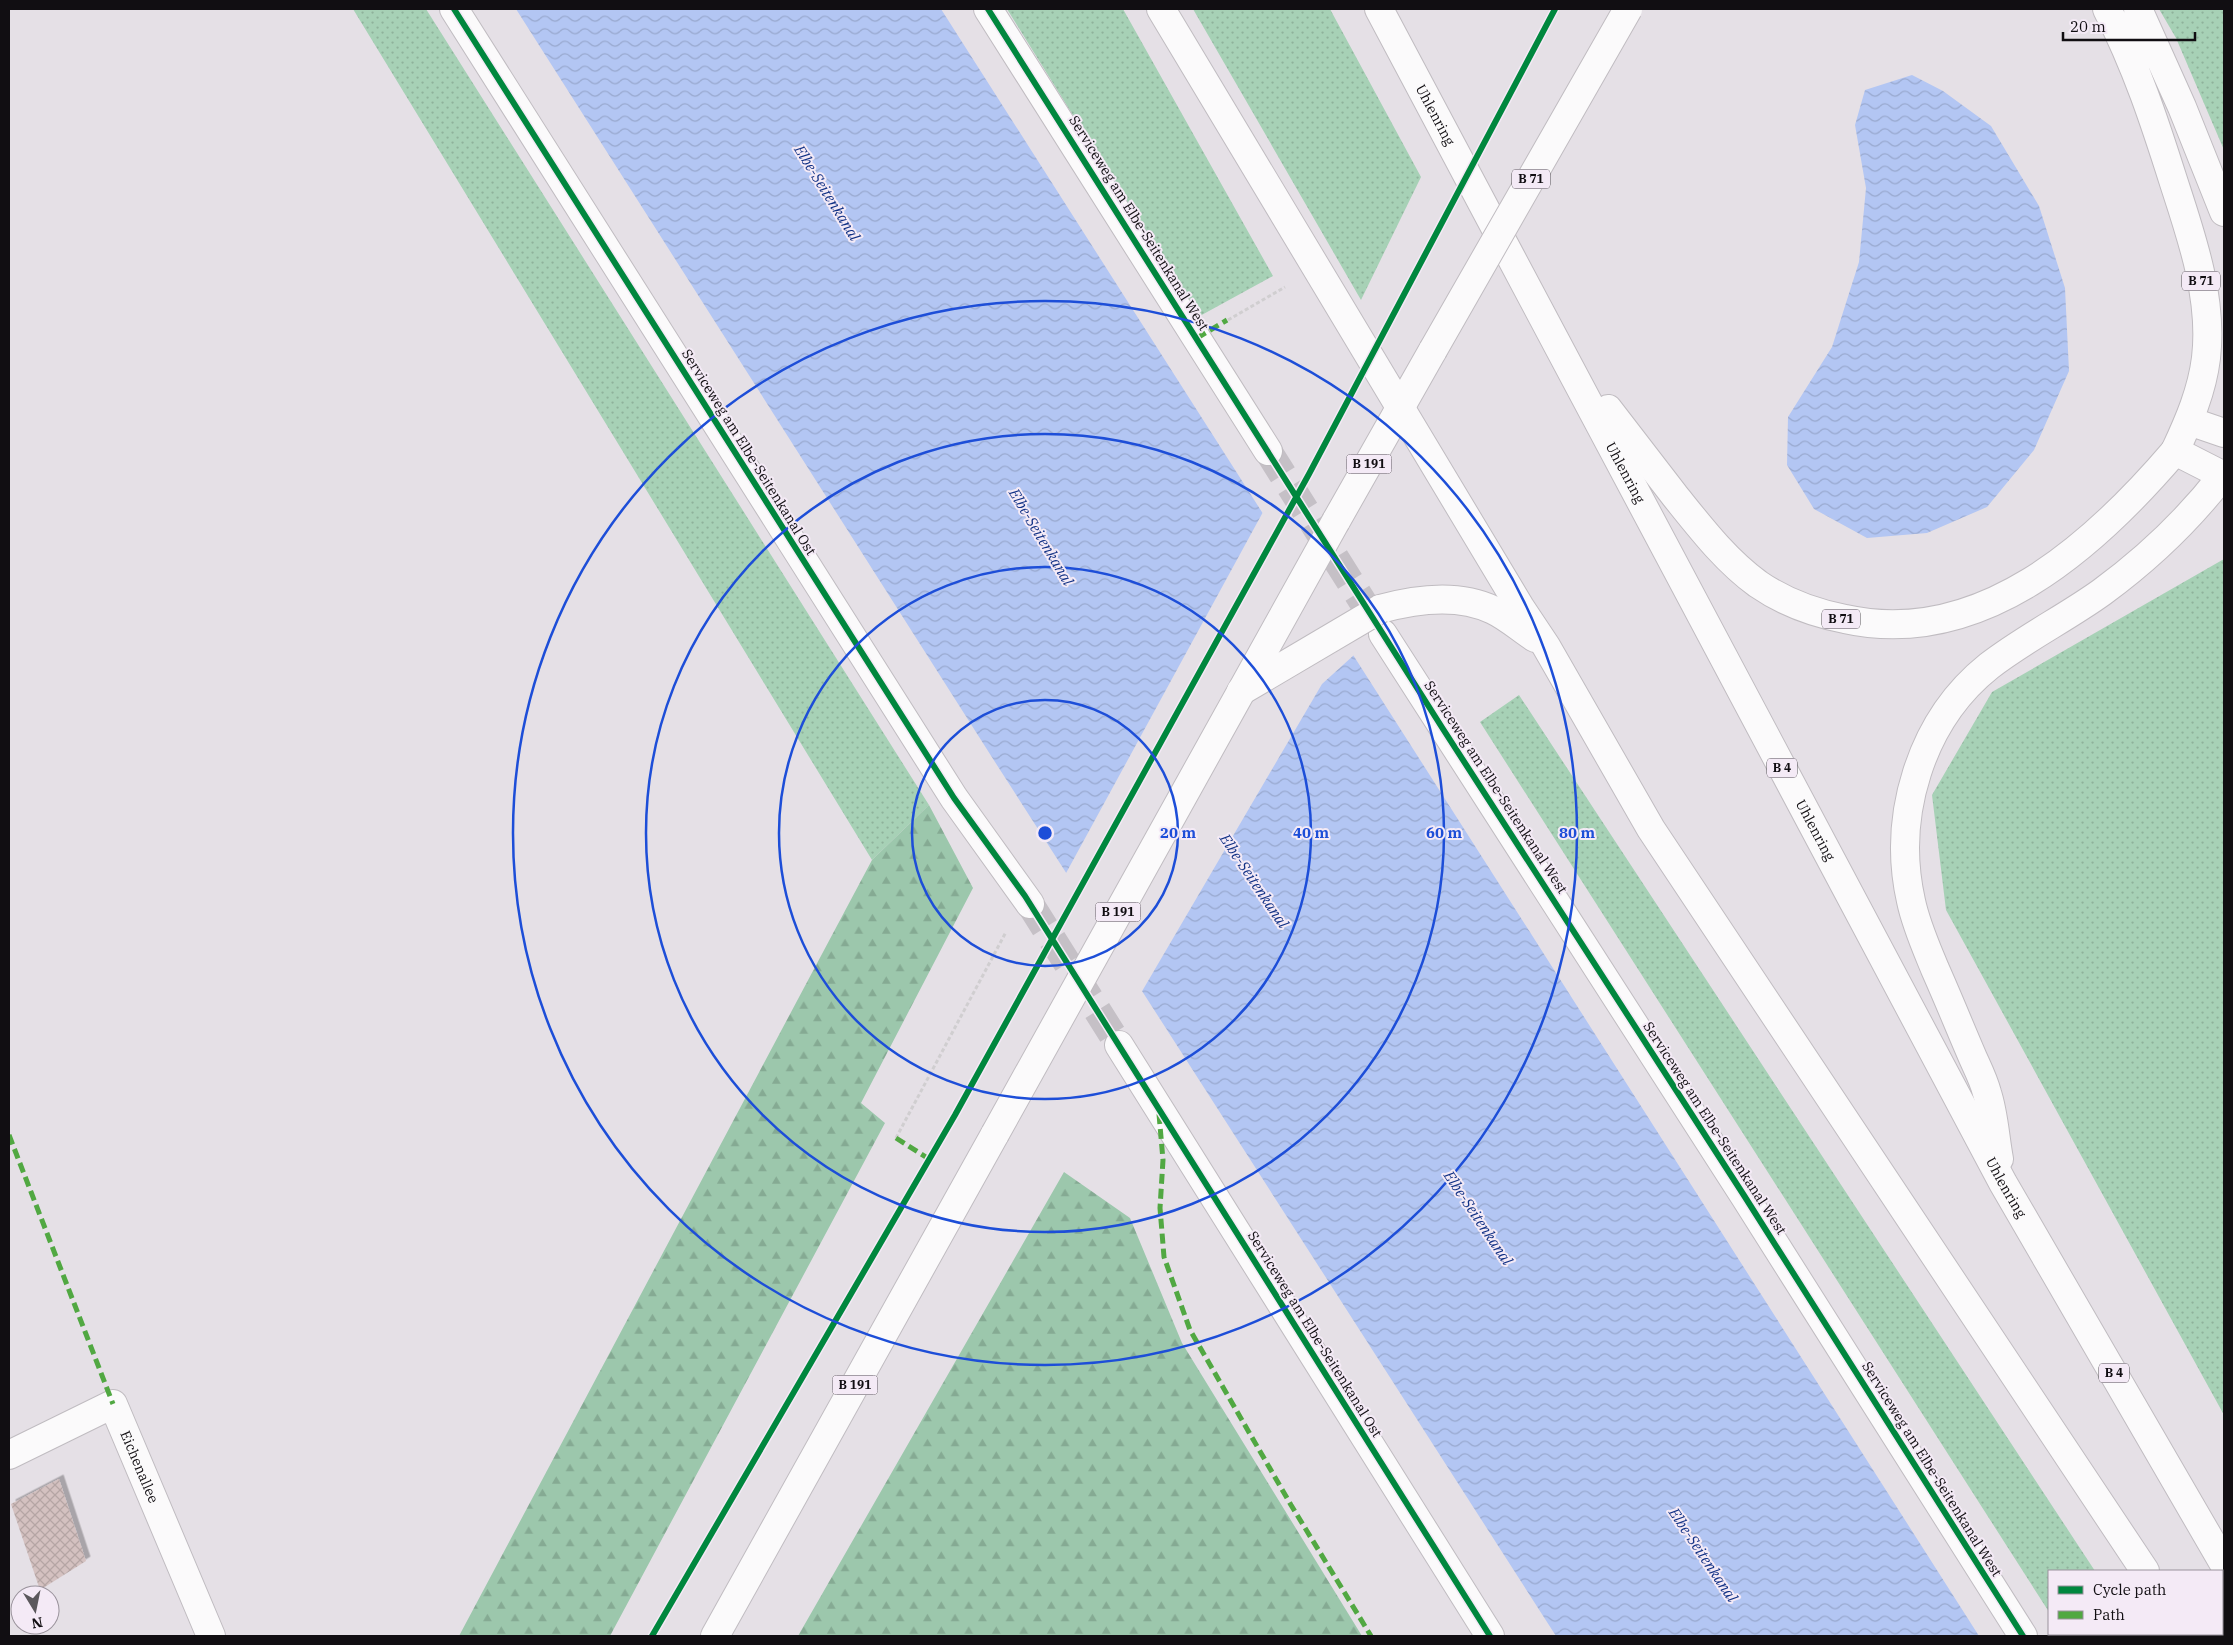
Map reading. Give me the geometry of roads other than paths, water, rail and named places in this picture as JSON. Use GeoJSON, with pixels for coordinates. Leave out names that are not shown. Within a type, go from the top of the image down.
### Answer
{"type":"FeatureCollection","features":[{"type":"Feature","properties":{"kind":"main road","name":"Serviceweg am Elbe-Seitenkanal Ost"},"geometry":{"type":"LineString","coordinates":[[454,9],[954,798],[1028,900]]}},
{"type":"Feature","properties":{"kind":"main road","name":"Serviceweg am Elbe-Seitenkanal West"},"geometry":{"type":"LineString","coordinates":[[988,9],[1268,451]]}},
{"type":"Feature","properties":{"kind":"main road"},"geometry":{"type":"LineString","coordinates":[[1161,9],[1358,339],[1401,407],[1520,607],[1546,646],[1651,829],[2144,1570]]}},
{"type":"Feature","properties":{"kind":"main road","name":"Uhlenring"},"geometry":{"type":"LineString","coordinates":[[1379,9],[1564,353],[2003,1183],[2224,1564]]}},
{"type":"Feature","properties":{"kind":"main road","name":"B 71"},"geometry":{"type":"LineString","coordinates":[[1401,407],[1628,9]]}},
{"type":"Feature","properties":{"kind":"main road","name":"B 71"},"geometry":{"type":"LineString","coordinates":[[1564,353],[1705,533],[1730,560],[1758,584],[1791,602],[1825,615],[1862,623],[1899,625],[1936,621],[1972,612],[2006,597],[2056,565],[2102,529],[2140,492],[2174,451],[2189,422],[2200,390],[2206,358],[2207,324],[2204,292],[2184,215],[2152,112],[2130,54],[2107,9]]}},
{"type":"Feature","properties":{"kind":"main road"},"geometry":{"type":"LineString","coordinates":[[2138,9],[2182,107],[2224,212]]}},
{"type":"Feature","properties":{"kind":"main road","name":"B 191"},"geometry":{"type":"LineString","coordinates":[[715,1636],[1401,407]]}},
{"type":"Feature","properties":{"kind":"main road"},"geometry":{"type":"LineString","coordinates":[[2189,422],[2224,433]]}},
{"type":"Feature","properties":{"kind":"main road"},"geometry":{"type":"LineString","coordinates":[[2003,1183],[1988,1093],[1922,936],[1911,902],[1905,868],[1905,833],[1910,797],[1920,763],[1937,728],[1960,695],[1988,667],[2073,612],[2140,561],[2201,503],[2224,474],[2174,451]]}},
{"type":"Feature","properties":{"kind":"main road"},"geometry":{"type":"LineString","coordinates":[[1241,691],[1381,621],[1408,601],[1438,599],[1466,602],[1493,610],[1546,646]]}},
{"type":"Feature","properties":{"kind":"main road","name":"Serviceweg am Elbe-Seitenkanal West"},"geometry":{"type":"LineString","coordinates":[[1381,621],[2023,1636]]}},
{"type":"Feature","properties":{"kind":"main road","name":"Serviceweg am Elbe-Seitenkanal Ost"},"geometry":{"type":"LineString","coordinates":[[1118,1045],[1490,1636]]}},
{"type":"Feature","properties":{"kind":"main road","name":"Eichenallee"},"geometry":{"type":"LineString","coordinates":[[9,1455],[113,1404],[211,1636]]}},
{"type":"Feature","properties":{"kind":"water","name":"Elbe-Seitenkanal"},"geometry":{"type":"Polygon","coordinates":[[[516,9],[941,9],[1979,1636],[1556,1636],[995,762],[516,9]]]}},
{"type":"Feature","properties":{"kind":"water"},"geometry":{"type":"Polygon","coordinates":[[[1912,75],[1943,91],[1991,126],[2039,206],[2065,288],[2069,371],[2034,450],[1987,507],[1927,533],[1867,538],[1814,509],[1787,465],[1788,417],[1832,347],[1859,262],[1866,188],[1855,125],[1865,90],[1912,75]]]}},
{"type":"Feature","properties":{"kind":"tunnel"},"geometry":{"type":"LineString","coordinates":[[1268,451],[1383,634]]}},
{"type":"Feature","properties":{"kind":"tunnel"},"geometry":{"type":"LineString","coordinates":[[1030,904],[1119,1045]]}}]}
